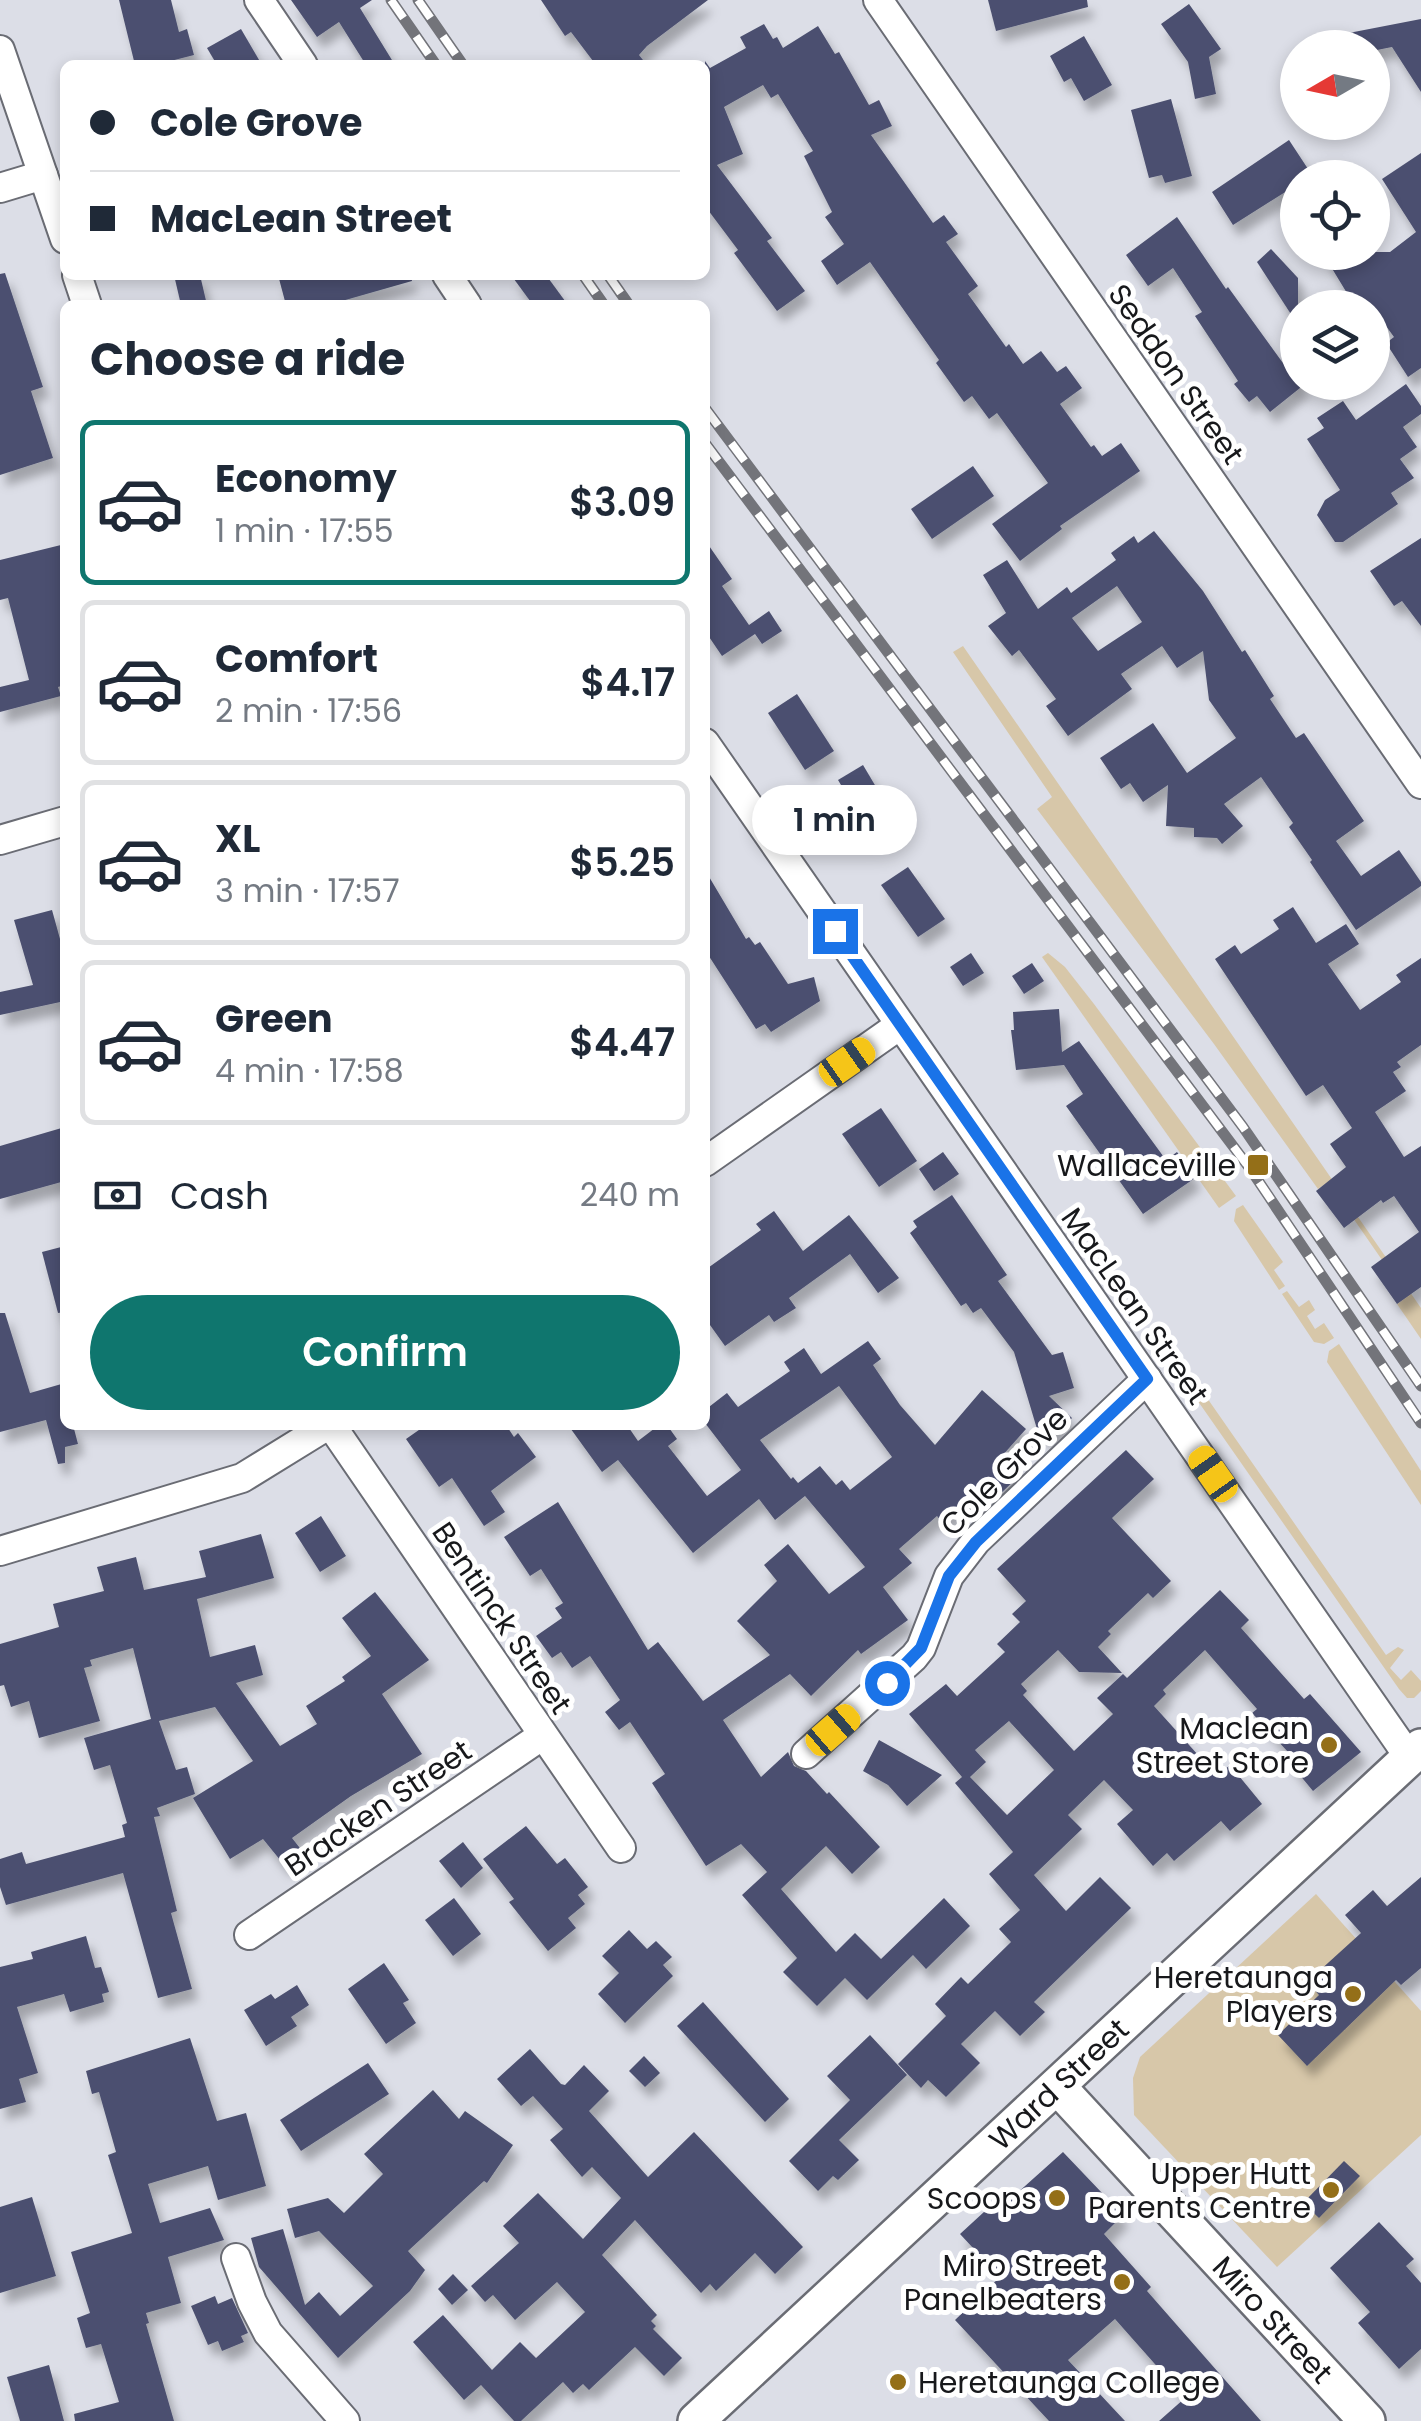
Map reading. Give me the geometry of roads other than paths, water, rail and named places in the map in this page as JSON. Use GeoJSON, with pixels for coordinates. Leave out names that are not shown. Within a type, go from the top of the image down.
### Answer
{"type":"FeatureCollection","features":[{"type":"Feature","properties":{"kind":"street"},"geometry":{"type":"LineString","coordinates":[[259,0],[300,60]]}},
{"type":"Feature","properties":{"kind":"street","name":"Seddon Street"},"geometry":{"type":"LineString","coordinates":[[878,0],[1421,784]]}},
{"type":"Feature","properties":{"kind":"street"},"geometry":{"type":"LineString","coordinates":[[0,50],[60,225]]}},
{"type":"Feature","properties":{"kind":"street"},"geometry":{"type":"LineString","coordinates":[[0,188],[43,175]]}},
{"type":"Feature","properties":{"kind":"street","name":"MacLean Street"},"geometry":{"type":"LineString","coordinates":[[710,750],[1147,1379],[1415,1752]]}},
{"type":"Feature","properties":{"kind":"street"},"geometry":{"type":"LineString","coordinates":[[0,840],[60,822]]}},
{"type":"Feature","properties":{"kind":"street"},"geometry":{"type":"LineString","coordinates":[[710,1158],[900,1025]]}},
{"type":"Feature","properties":{"kind":"street","name":"Cole Grove"},"geometry":{"type":"LineString","coordinates":[[806,1754],[914,1657],[949,1576],[976,1542],[1147,1379]]}},
{"type":"Feature","properties":{"kind":"street"},"geometry":{"type":"LineString","coordinates":[[0,1551],[242,1478],[321,1430]]}},
{"type":"Feature","properties":{"kind":"street","name":"Bentinck Street"},"geometry":{"type":"LineString","coordinates":[[332,1430],[620,1848]]}},
{"type":"Feature","properties":{"kind":"street","name":"Bracken Street"},"geometry":{"type":"LineString","coordinates":[[249,1935],[542,1735]]}},
{"type":"Feature","properties":{"kind":"street","name":"Ward Street"},"geometry":{"type":"LineString","coordinates":[[696,2421],[1415,1752]]}},
{"type":"Feature","properties":{"kind":"street","name":"Miro Street"},"geometry":{"type":"LineString","coordinates":[[1057,2086],[1367,2421]]}},
{"type":"Feature","properties":{"kind":"street"},"geometry":{"type":"LineString","coordinates":[[236,2258],[268,2333],[345,2421]]}},
{"type":"Feature","properties":{"kind":"railway"},"geometry":{"type":"LineString","coordinates":[[391,0],[433,60]]}},
{"type":"Feature","properties":{"kind":"railway"},"geometry":{"type":"LineString","coordinates":[[418,0],[460,60]]}},
{"type":"Feature","properties":{"kind":"railway"},"geometry":{"type":"LineString","coordinates":[[586,280],[600,300]]}},
{"type":"Feature","properties":{"kind":"railway"},"geometry":{"type":"LineString","coordinates":[[612,280],[626,300]]}},
{"type":"Feature","properties":{"kind":"railway"},"geometry":{"type":"LineString","coordinates":[[710,415],[1243,1127],[1421,1386]]}},
{"type":"Feature","properties":{"kind":"railway"},"geometry":{"type":"LineString","coordinates":[[710,450],[1251,1170],[1421,1423]]}},
{"type":"Feature","properties":{"kind":"place","name":"Wallaceville"},"geometry":{"type":"Point","coordinates":[1258,1165]}},
{"type":"Feature","properties":{"kind":"place","name":"Maclean Street Store"},"geometry":{"type":"Point","coordinates":[1329,1745]}},
{"type":"Feature","properties":{"kind":"place","name":"Heretaunga Players"},"geometry":{"type":"Point","coordinates":[1353,1994]}},
{"type":"Feature","properties":{"kind":"place","name":"Upper Hutt Parents Centre"},"geometry":{"type":"Point","coordinates":[1331,2190]}},
{"type":"Feature","properties":{"kind":"place","name":"Scoops"},"geometry":{"type":"Point","coordinates":[1057,2198]}},
{"type":"Feature","properties":{"kind":"place","name":"Miro Street Panelbeaters"},"geometry":{"type":"Point","coordinates":[1122,2282]}},
{"type":"Feature","properties":{"kind":"place","name":"Heretaunga College"},"geometry":{"type":"Point","coordinates":[898,2382]}}]}
